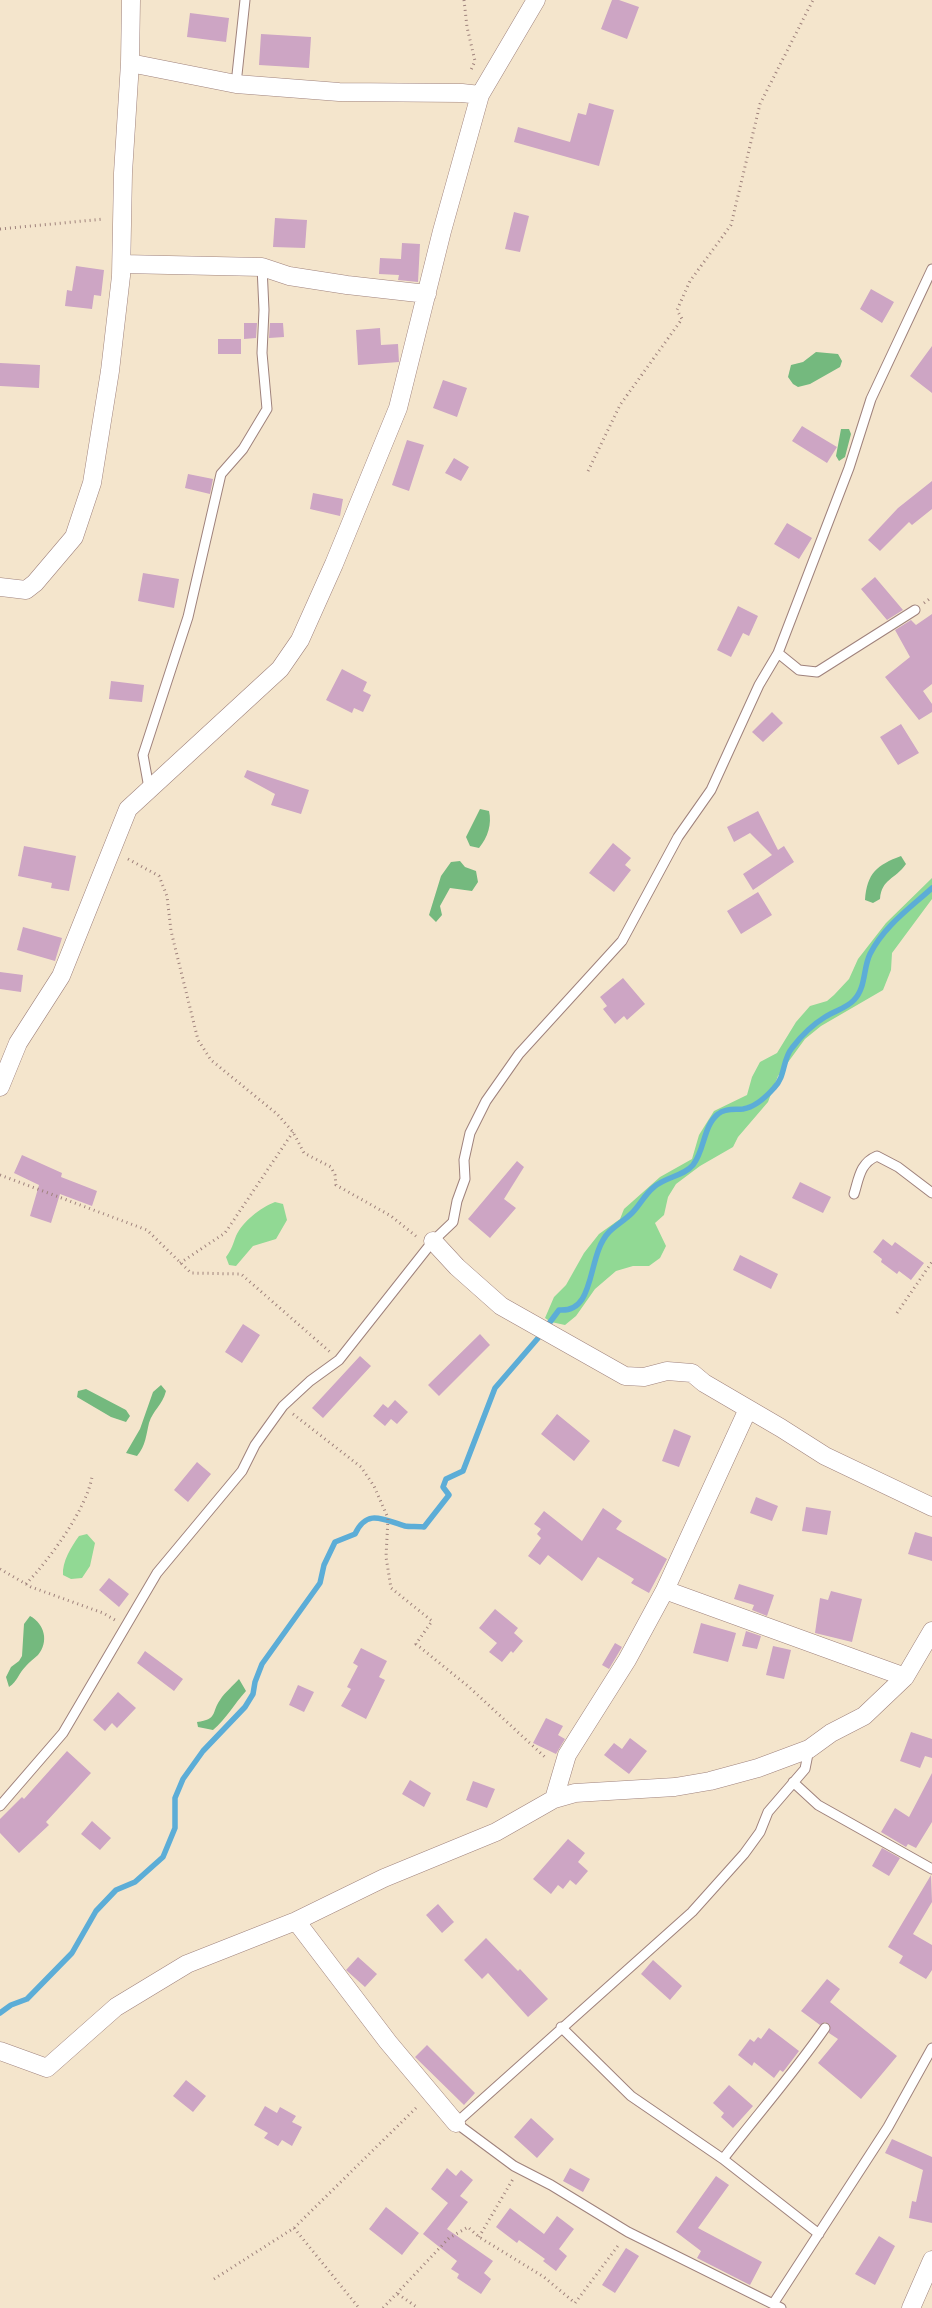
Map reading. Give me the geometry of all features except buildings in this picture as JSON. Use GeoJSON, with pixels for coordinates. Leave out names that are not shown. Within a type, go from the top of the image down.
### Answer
{"type":"FeatureCollection","features":[{"type":"Feature","properties":{"kind":"street"},"geometry":{"type":"LineString","coordinates":[[0,587],[26,590],[35,583],[74,537],[92,483],[110,372],[122,264],[123,173],[130,63],[131,0]]}},
{"type":"Feature","properties":{"kind":"street"},"geometry":{"type":"LineString","coordinates":[[0,1087],[18,1043],[61,976],[128,809],[280,669],[300,640],[334,564],[398,408],[480,95],[536,0]]}},
{"type":"Feature","properties":{"kind":"street"},"geometry":{"type":"LineString","coordinates":[[130,63],[236,84],[339,92],[462,93],[480,95]]}},
{"type":"Feature","properties":{"kind":"street"},"geometry":{"type":"LineString","coordinates":[[122,264],[262,267],[289,276],[347,286],[427,294]]}},
{"type":"Feature","properties":{"kind":"street"},"geometry":{"type":"LineString","coordinates":[[431,1244],[494,1300],[624,1376],[644,1377],[667,1371],[692,1373],[704,1384],[825,1456],[932,1507]]}},
{"type":"Feature","properties":{"kind":"street"},"geometry":{"type":"LineString","coordinates":[[554,1799],[567,1755],[628,1660],[665,1590],[748,1410]]}},
{"type":"Feature","properties":{"kind":"street"},"geometry":{"type":"LineString","coordinates":[[665,1590],[905,1677]]}},
{"type":"Feature","properties":{"kind":"street"},"geometry":{"type":"LineString","coordinates":[[0,2051],[47,2068],[116,2007],[187,1964],[296,1921],[384,1878],[496,1832],[554,1799],[575,1793],[675,1787],[710,1781],[758,1768],[809,1749],[832,1733],[864,1716],[905,1677],[932,1631]]}},
{"type":"Feature","properties":{"kind":"street"},"geometry":{"type":"LineString","coordinates":[[296,1921],[388,2042],[456,2123]]}},
{"type":"Feature","properties":{"kind":"street"},"geometry":{"type":"LineString","coordinates":[[911,2308],[932,2260]]}},
{"type":"Feature","properties":{"kind":"lane"},"geometry":{"type":"LineString","coordinates":[[236,84],[245,0]]}},
{"type":"Feature","properties":{"kind":"lane"},"geometry":{"type":"LineString","coordinates":[[149,788],[143,755],[188,617],[221,474],[243,449],[267,408],[262,353],[264,310],[262,267]]}},
{"type":"Feature","properties":{"kind":"lane"},"geometry":{"type":"LineString","coordinates":[[0,1806],[63,1733],[157,1574],[242,1471],[255,1445],[283,1406],[310,1380],[339,1360],[431,1244],[452,1222],[465,1179],[464,1160],[470,1133],[486,1101],[519,1054],[622,941],[678,837],[711,790],[759,685],[778,653],[849,468],[871,399],[932,269]]}},
{"type":"Feature","properties":{"kind":"lane"},"geometry":{"type":"LineString","coordinates":[[778,653],[799,670],[817,672],[915,610]]}},
{"type":"Feature","properties":{"kind":"lane"},"geometry":{"type":"LineString","coordinates":[[854,1194],[861,1169],[868,1160],[877,1156],[898,1167],[932,1193]]}},
{"type":"Feature","properties":{"kind":"lane"},"geometry":{"type":"LineString","coordinates":[[809,1749],[805,1769],[768,1812],[760,1832],[744,1854],[692,1912],[561,2027],[456,2123],[520,2169],[582,2202],[628,2232],[777,2306],[819,2234],[888,2127],[932,2048]]}},
{"type":"Feature","properties":{"kind":"lane"},"geometry":{"type":"LineString","coordinates":[[793,1782],[818,1805],[932,1869]]}},
{"type":"Feature","properties":{"kind":"lane"},"geometry":{"type":"LineString","coordinates":[[561,2027],[631,2096],[723,2159],[819,2234]]}},
{"type":"Feature","properties":{"kind":"lane"},"geometry":{"type":"LineString","coordinates":[[723,2159],[777,2089],[795,2071],[825,2028]]}},
{"type":"Feature","properties":{"kind":"path"},"geometry":{"type":"LineString","coordinates":[[462,93],[475,61],[467,27],[464,0]]}},
{"type":"Feature","properties":{"kind":"path"},"geometry":{"type":"LineString","coordinates":[[588,472],[620,405],[682,319],[677,310],[690,281],[731,225],[760,104],[813,0]]}},
{"type":"Feature","properties":{"kind":"path"},"geometry":{"type":"LineString","coordinates":[[0,229],[123,217]]}},
{"type":"Feature","properties":{"kind":"path"},"geometry":{"type":"LineString","coordinates":[[112,849],[124,858],[159,876],[167,896],[171,931],[198,1040],[211,1060],[277,1114],[293,1132],[304,1153],[331,1167],[335,1175],[336,1186],[391,1216],[431,1244]]}},
{"type":"Feature","properties":{"kind":"path"},"geometry":{"type":"LineString","coordinates":[[180,1263],[225,1233],[293,1132]]}},
{"type":"Feature","properties":{"kind":"path"},"geometry":{"type":"LineString","coordinates":[[0,1175],[147,1230],[191,1273],[241,1274],[339,1360]]}},
{"type":"Feature","properties":{"kind":"path"},"geometry":{"type":"LineString","coordinates":[[897,1313],[932,1262]]}},
{"type":"Feature","properties":{"kind":"path"},"geometry":{"type":"LineString","coordinates":[[283,1406],[361,1467],[374,1486],[388,1518],[386,1556],[391,1588],[432,1620],[416,1644],[469,1687],[547,1759],[564,1767]]}},
{"type":"Feature","properties":{"kind":"path"},"geometry":{"type":"LineString","coordinates":[[26,1584],[45,1564],[79,1510],[90,1489],[92,1478]]}},
{"type":"Feature","properties":{"kind":"path"},"geometry":{"type":"LineString","coordinates":[[0,1569],[31,1587],[103,1613],[126,1628]]}},
{"type":"Feature","properties":{"kind":"path"},"geometry":{"type":"LineString","coordinates":[[214,2279],[294,2228],[430,2093]]}},
{"type":"Feature","properties":{"kind":"path"},"geometry":{"type":"LineString","coordinates":[[479,2237],[520,2169]]}},
{"type":"Feature","properties":{"kind":"path"},"geometry":{"type":"LineString","coordinates":[[383,2308],[449,2238],[468,2227],[479,2237],[544,2277],[575,2303],[628,2232]]}},
{"type":"Feature","properties":{"kind":"path"},"geometry":{"type":"LineString","coordinates":[[294,2228],[359,2308]]}},
{"type":"Feature","properties":{"kind":"path"},"geometry":{"type":"LineString","coordinates":[[398,2294],[418,2308]]}},
{"type":"Feature","properties":{"kind":"green space"},"geometry":{"type":"Polygon","coordinates":[[[816,352],[838,354],[842,361],[840,367],[810,384],[798,387],[793,384],[788,377],[791,365],[803,362],[816,352]]]}},
{"type":"Feature","properties":{"kind":"green space"},"geometry":{"type":"Polygon","coordinates":[[[841,429],[849,429],[851,434],[845,457],[839,461],[836,456],[841,429]]]}},
{"type":"Feature","properties":{"kind":"green space"},"geometry":{"type":"Polygon","coordinates":[[[480,809],[489,811],[490,826],[479,848],[470,846],[466,837],[480,809]]]}},
{"type":"Feature","properties":{"kind":"green space"},"geometry":{"type":"Polygon","coordinates":[[[901,856],[906,864],[883,887],[880,899],[873,903],[865,900],[868,883],[875,871],[901,856]]]}},
{"type":"Feature","properties":{"kind":"green space"},"geometry":{"type":"Polygon","coordinates":[[[460,861],[465,867],[476,871],[478,882],[472,891],[450,888],[440,906],[442,915],[436,922],[429,915],[441,876],[451,862],[460,861]]]}},
{"type":"Feature","properties":{"kind":"green space"},"geometry":{"type":"Polygon","coordinates":[[[932,878],[932,899],[892,953],[891,970],[883,990],[821,1026],[805,1039],[778,1076],[768,1102],[738,1137],[733,1147],[700,1166],[676,1184],[668,1197],[664,1215],[655,1223],[666,1246],[660,1258],[649,1266],[633,1266],[616,1271],[595,1289],[576,1316],[565,1325],[551,1322],[545,1318],[554,1297],[566,1285],[584,1253],[599,1234],[620,1219],[624,1209],[660,1177],[692,1159],[699,1135],[714,1111],[747,1095],[752,1077],[760,1062],[777,1053],[796,1022],[810,1006],[827,1001],[849,979],[858,959],[886,923],[932,878]]]}},
{"type":"Feature","properties":{"kind":"green space"},"geometry":{"type":"Polygon","coordinates":[[[275,1202],[283,1204],[287,1220],[276,1239],[253,1246],[236,1266],[229,1265],[226,1257],[239,1230],[252,1216],[275,1202]]]}},
{"type":"Feature","properties":{"kind":"green space"},"geometry":{"type":"Polygon","coordinates":[[[161,1385],[166,1391],[149,1423],[142,1448],[137,1456],[126,1453],[140,1429],[153,1392],[161,1385]]]}},
{"type":"Feature","properties":{"kind":"green space"},"geometry":{"type":"Polygon","coordinates":[[[86,1389],[126,1410],[130,1416],[126,1422],[111,1417],[77,1397],[78,1391],[86,1389]]]}},
{"type":"Feature","properties":{"kind":"green space"},"geometry":{"type":"Polygon","coordinates":[[[87,1534],[95,1543],[90,1566],[82,1578],[71,1579],[63,1575],[66,1560],[79,1536],[87,1534]]]}},
{"type":"Feature","properties":{"kind":"green space"},"geometry":{"type":"Polygon","coordinates":[[[30,1616],[42,1628],[44,1645],[38,1655],[9,1687],[6,1677],[11,1667],[22,1656],[24,1624],[30,1616]]]}},
{"type":"Feature","properties":{"kind":"green space"},"geometry":{"type":"Polygon","coordinates":[[[239,1679],[246,1691],[222,1721],[213,1730],[198,1727],[197,1722],[204,1721],[213,1715],[222,1697],[239,1679]]]}},
{"type":"Feature","properties":{"kind":"waterway"},"geometry":{"type":"LineString","coordinates":[[0,2013],[11,2005],[27,1999],[72,1953],[96,1911],[116,1890],[135,1882],[163,1857],[175,1828],[175,1798],[183,1779],[203,1751],[245,1707],[253,1694],[255,1682],[262,1664],[320,1583],[324,1565],[335,1542],[355,1534],[360,1526],[371,1518],[383,1519],[405,1526],[424,1527],[449,1495],[443,1487],[446,1479],[463,1471],[495,1388],[539,1337],[559,1310],[571,1308],[580,1302],[590,1281],[602,1242],[609,1232],[632,1213],[654,1187],[685,1172],[693,1165],[700,1152],[709,1125],[718,1114],[727,1110],[743,1109],[752,1106],[771,1091],[778,1083],[789,1053],[795,1044],[816,1024],[854,1000],[861,990],[870,954],[882,935],[932,888]]}}]}
